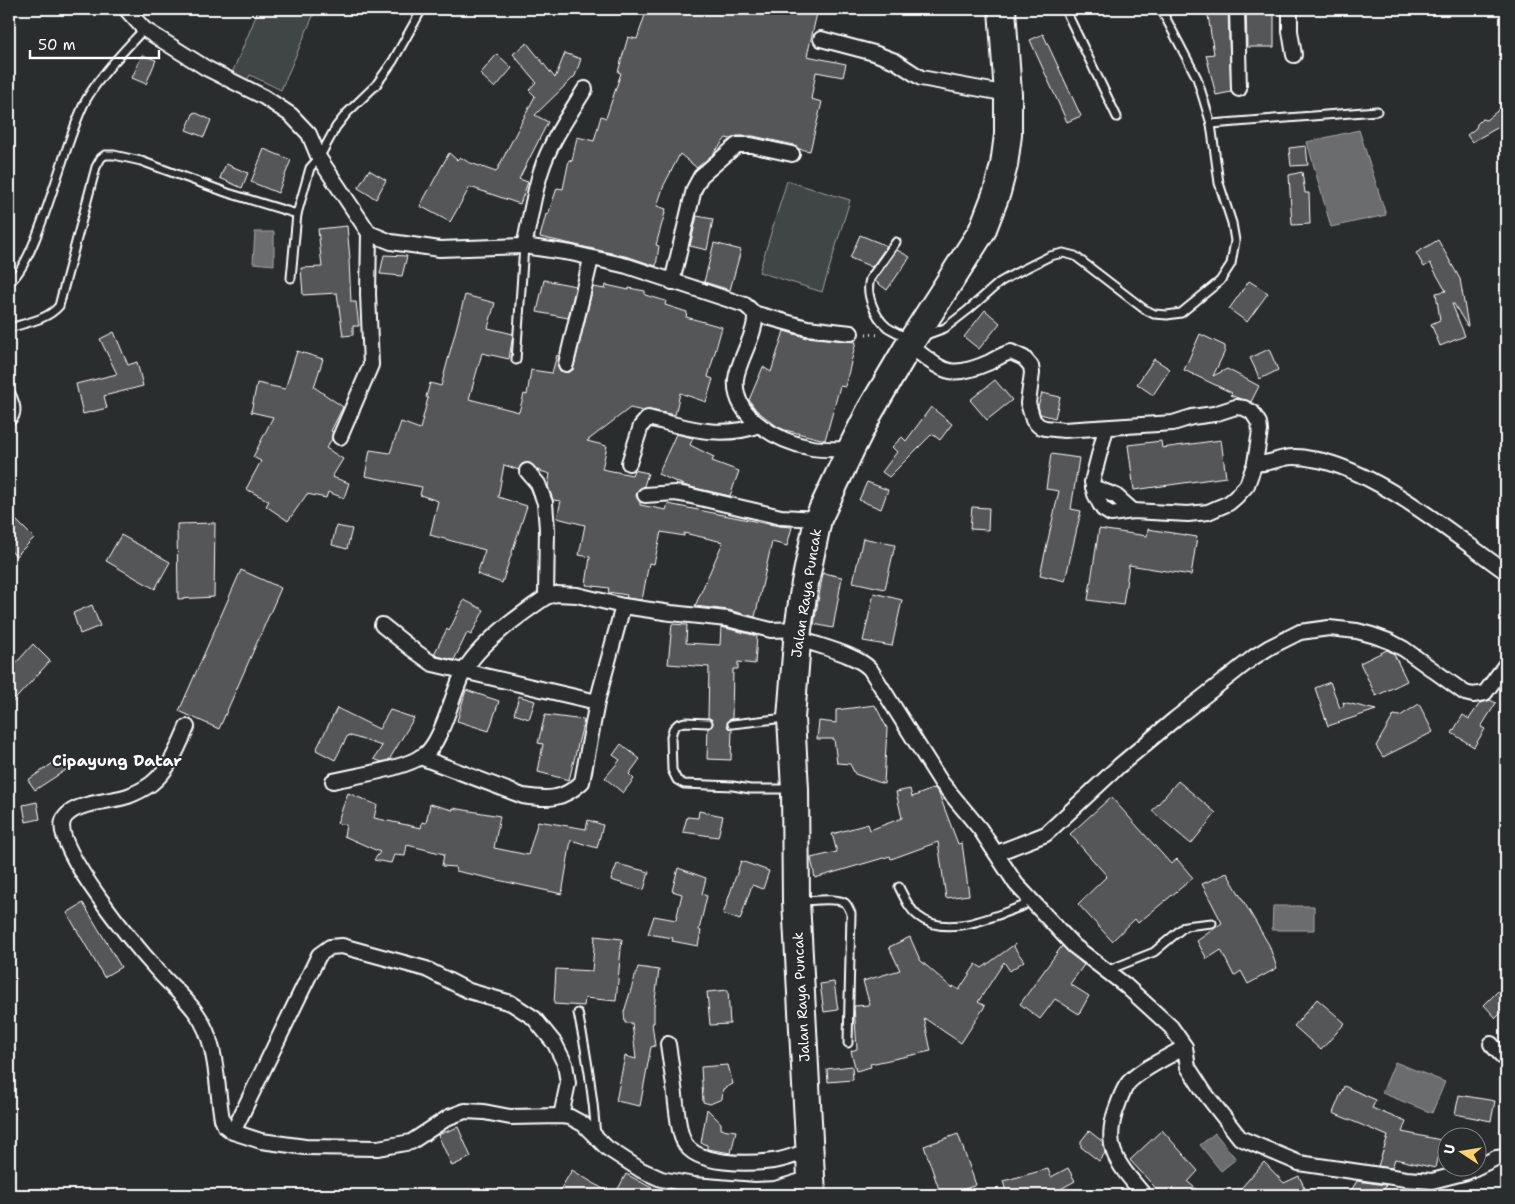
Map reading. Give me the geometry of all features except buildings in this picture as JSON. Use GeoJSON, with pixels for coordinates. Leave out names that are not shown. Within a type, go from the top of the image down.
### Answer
{"type":"FeatureCollection","features":[{"type":"Feature","properties":{"kind":"highway","name":"Jalan Raya Puncak"},"geometry":{"type":"LineString","coordinates":[[811,1187],[796,902],[791,718],[798,629],[805,583],[818,519],[851,449],[870,411],[982,231],[997,192],[1004,165],[1008,135],[1008,94],[1002,9]]}},
{"type":"Feature","properties":{"kind":"street"},"geometry":{"type":"LineString","coordinates":[[126,9],[144,29],[206,68],[264,97],[291,115],[309,134],[319,158],[369,233],[391,242],[440,249],[524,246],[571,253],[627,266],[745,305],[755,317],[752,332],[736,378],[736,389],[740,401],[750,417],[758,425],[772,433],[812,448],[851,449]]}},
{"type":"Feature","properties":{"kind":"street"},"geometry":{"type":"LineString","coordinates":[[1237,9],[1239,89]]}},
{"type":"Feature","properties":{"kind":"street"},"geometry":{"type":"LineString","coordinates":[[1290,9],[1290,31],[1294,55]]}},
{"type":"Feature","properties":{"kind":"street"},"geometry":{"type":"LineString","coordinates":[[821,39],[874,53],[895,61],[921,78],[1008,94]]}},
{"type":"Feature","properties":{"kind":"street"},"geometry":{"type":"LineString","coordinates":[[524,246],[535,190],[543,163],[559,131],[585,89]]}},
{"type":"Feature","properties":{"kind":"street"},"geometry":{"type":"LineString","coordinates":[[672,282],[694,189],[701,176],[736,145],[751,145],[792,154]]}},
{"type":"Feature","properties":{"kind":"street"},"geometry":{"type":"LineString","coordinates":[[340,437],[371,365],[368,294],[369,233]]}},
{"type":"Feature","properties":{"kind":"street"},"geometry":{"type":"LineString","coordinates":[[566,364],[591,259]]}},
{"type":"Feature","properties":{"kind":"street"},"geometry":{"type":"LineString","coordinates":[[753,313],[807,328],[852,333]]}},
{"type":"Feature","properties":{"kind":"street"},"geometry":{"type":"LineString","coordinates":[[911,343],[935,365],[952,372],[968,370],[1003,354],[1011,352],[1018,354],[1031,366],[1032,373],[1028,403],[1030,413],[1039,426],[1064,430],[1173,423],[1236,407],[1252,412],[1259,423],[1260,439],[1255,463],[1243,490],[1228,502],[1208,512],[1188,514],[1133,511],[1111,514],[1100,504],[1093,487],[1094,475],[1106,428]]}},
{"type":"Feature","properties":{"kind":"street"},"geometry":{"type":"LineString","coordinates":[[629,463],[641,426],[648,418],[718,432],[744,431],[758,425]]}},
{"type":"Feature","properties":{"kind":"street"},"geometry":{"type":"LineString","coordinates":[[1255,463],[1262,465],[1286,458],[1301,457],[1324,462],[1358,475],[1390,492],[1430,518],[1506,572]]}},
{"type":"Feature","properties":{"kind":"street"},"geometry":{"type":"LineString","coordinates":[[527,472],[538,484],[545,503],[548,529],[546,597]]}},
{"type":"Feature","properties":{"kind":"street"},"geometry":{"type":"LineString","coordinates":[[645,495],[687,495],[781,517],[818,519]]}},
{"type":"Feature","properties":{"kind":"street"},"geometry":{"type":"LineString","coordinates":[[333,781],[391,768],[420,757],[430,749],[436,741],[464,672],[494,637],[546,597],[556,594],[577,595],[623,606],[727,619],[771,630],[798,629],[803,640],[866,664],[941,782],[997,853],[1016,884],[1074,946],[1125,985],[1171,1027],[1185,1047],[1188,1067],[1204,1092],[1240,1138],[1299,1163],[1406,1179],[1432,1181],[1467,1172],[1496,1158],[1506,1157]]}},
{"type":"Feature","properties":{"kind":"street"},"geometry":{"type":"LineString","coordinates":[[420,757],[523,796],[541,799],[554,798],[565,794],[582,782],[597,702],[623,606]]}},
{"type":"Feature","properties":{"kind":"street"},"geometry":{"type":"LineString","coordinates":[[382,625],[412,650],[433,664],[597,702]]}},
{"type":"Feature","properties":{"kind":"street"},"geometry":{"type":"LineString","coordinates":[[997,853],[1046,834],[1119,766],[1174,720],[1254,657],[1300,632],[1329,628],[1357,631],[1380,638],[1404,649],[1465,693],[1472,695],[1485,693],[1506,664]]}},
{"type":"Feature","properties":{"kind":"street"},"geometry":{"type":"LineString","coordinates":[[187,727],[170,764],[151,784],[128,796],[77,808],[69,812],[62,826],[70,853],[86,878],[142,952],[197,1014],[205,1028],[213,1054],[222,1120],[225,1126],[232,1132],[261,1141],[305,1147],[378,1148],[411,1142],[449,1117],[464,1111],[484,1112],[510,1117],[561,1116],[570,1117],[583,1124],[606,1148],[641,1170],[661,1179],[681,1183],[755,1190],[811,1187]]}},
{"type":"Feature","properties":{"kind":"street"},"geometry":{"type":"LineString","coordinates":[[232,1132],[276,1046],[312,968],[323,951],[333,946],[342,946],[426,969],[469,991],[511,1003],[534,1018],[555,1044],[565,1064],[568,1083],[561,1116]]}},
{"type":"Feature","properties":{"kind":"street"},"geometry":{"type":"LineString","coordinates":[[668,1044],[679,1125],[684,1143],[689,1149],[712,1159],[741,1162],[774,1161],[809,1151]]}},
{"type":"Feature","properties":{"kind":"street"},"geometry":{"type":"LineString","coordinates":[[1491,1044],[1506,1060]]}},
{"type":"Feature","properties":{"kind":"street"},"geometry":{"type":"LineString","coordinates":[[1144,1195],[1121,1167],[1110,1142],[1114,1116],[1124,1088],[1130,1082],[1138,1075],[1185,1047]]}},
{"type":"Feature","properties":{"kind":"lane"},"geometry":{"type":"LineString","coordinates":[[291,278],[297,214],[310,168],[319,158],[336,127],[347,113],[376,85],[393,61],[422,9]]}},
{"type":"Feature","properties":{"kind":"lane"},"geometry":{"type":"LineString","coordinates":[[1065,9],[1117,117]]}},
{"type":"Feature","properties":{"kind":"lane"},"geometry":{"type":"LineString","coordinates":[[896,242],[870,279],[868,285],[869,294],[875,310],[886,326],[911,343],[945,328],[1000,282],[1050,256],[1063,253],[1075,256],[1144,309],[1154,314],[1181,313],[1220,281],[1231,264],[1234,241],[1232,223],[1218,182],[1212,124],[1197,78],[1161,9]]}},
{"type":"Feature","properties":{"kind":"lane"},"geometry":{"type":"LineString","coordinates":[[9,282],[17,276],[30,251],[65,151],[86,100],[108,70],[144,29]]}},
{"type":"Feature","properties":{"kind":"lane"},"geometry":{"type":"LineString","coordinates":[[1212,124],[1378,111]]}},
{"type":"Feature","properties":{"kind":"lane"},"geometry":{"type":"LineString","coordinates":[[9,328],[40,319],[55,311],[58,306],[96,167],[105,155],[141,161],[228,193],[297,214]]}},
{"type":"Feature","properties":{"kind":"lane"},"geometry":{"type":"LineString","coordinates":[[516,360],[524,246]]}},
{"type":"Feature","properties":{"kind":"lane"},"geometry":{"type":"LineString","coordinates":[[9,389],[16,407],[15,416],[9,422]]}},
{"type":"Feature","properties":{"kind":"lane"},"geometry":{"type":"LineString","coordinates":[[732,724],[791,718]]}},
{"type":"Feature","properties":{"kind":"lane"},"geometry":{"type":"LineString","coordinates":[[708,723],[685,722],[678,724],[672,729],[672,770],[677,780],[684,784],[733,786],[750,789],[794,789]]}},
{"type":"Feature","properties":{"kind":"lane"},"geometry":{"type":"LineString","coordinates":[[899,887],[918,916],[928,922],[953,926],[968,924],[1023,906],[1027,896]]}},
{"type":"Feature","properties":{"kind":"lane"},"geometry":{"type":"LineString","coordinates":[[796,902],[843,902],[847,904],[851,913],[848,1043]]}},
{"type":"Feature","properties":{"kind":"lane"},"geometry":{"type":"LineString","coordinates":[[1106,971],[1154,952],[1185,926],[1212,923]]}},
{"type":"Feature","properties":{"kind":"lane"},"geometry":{"type":"LineString","coordinates":[[578,1013],[592,1084],[596,1136]]}},
{"type":"Feature","properties":{"kind":"shaded area"},"geometry":{"type":"Polygon","coordinates":[[[259,9],[316,9],[281,90],[250,75],[245,84],[230,78],[259,9]]]}},
{"type":"Feature","properties":{"kind":"shaded area"},"geometry":{"type":"Polygon","coordinates":[[[1359,130],[1386,215],[1331,227],[1307,142],[1359,130]]]}},
{"type":"Feature","properties":{"kind":"shaded area"},"geometry":{"type":"Polygon","coordinates":[[[787,181],[850,200],[822,292],[759,272],[787,181]]]}},
{"type":"Feature","properties":{"kind":"shaded area"},"geometry":{"type":"Polygon","coordinates":[[[255,232],[274,232],[274,265],[253,263],[255,232]]]}},
{"type":"Feature","properties":{"kind":"shaded area"},"geometry":{"type":"Polygon","coordinates":[[[1273,906],[1314,906],[1314,930],[1272,930],[1273,906]]]}},
{"type":"Feature","properties":{"kind":"shaded area"},"geometry":{"type":"Polygon","coordinates":[[[1395,1062],[1445,1082],[1432,1113],[1382,1093],[1395,1062]]]}},
{"type":"Feature","properties":{"kind":"shaded area"},"geometry":{"type":"Polygon","coordinates":[[[1215,1133],[1236,1159],[1221,1171],[1200,1145],[1215,1133]]]}},
{"type":"Feature","properties":{"kind":"district","name":"Cipayung Datar"},"geometry":{"type":"Point","coordinates":[117,760]}}]}
